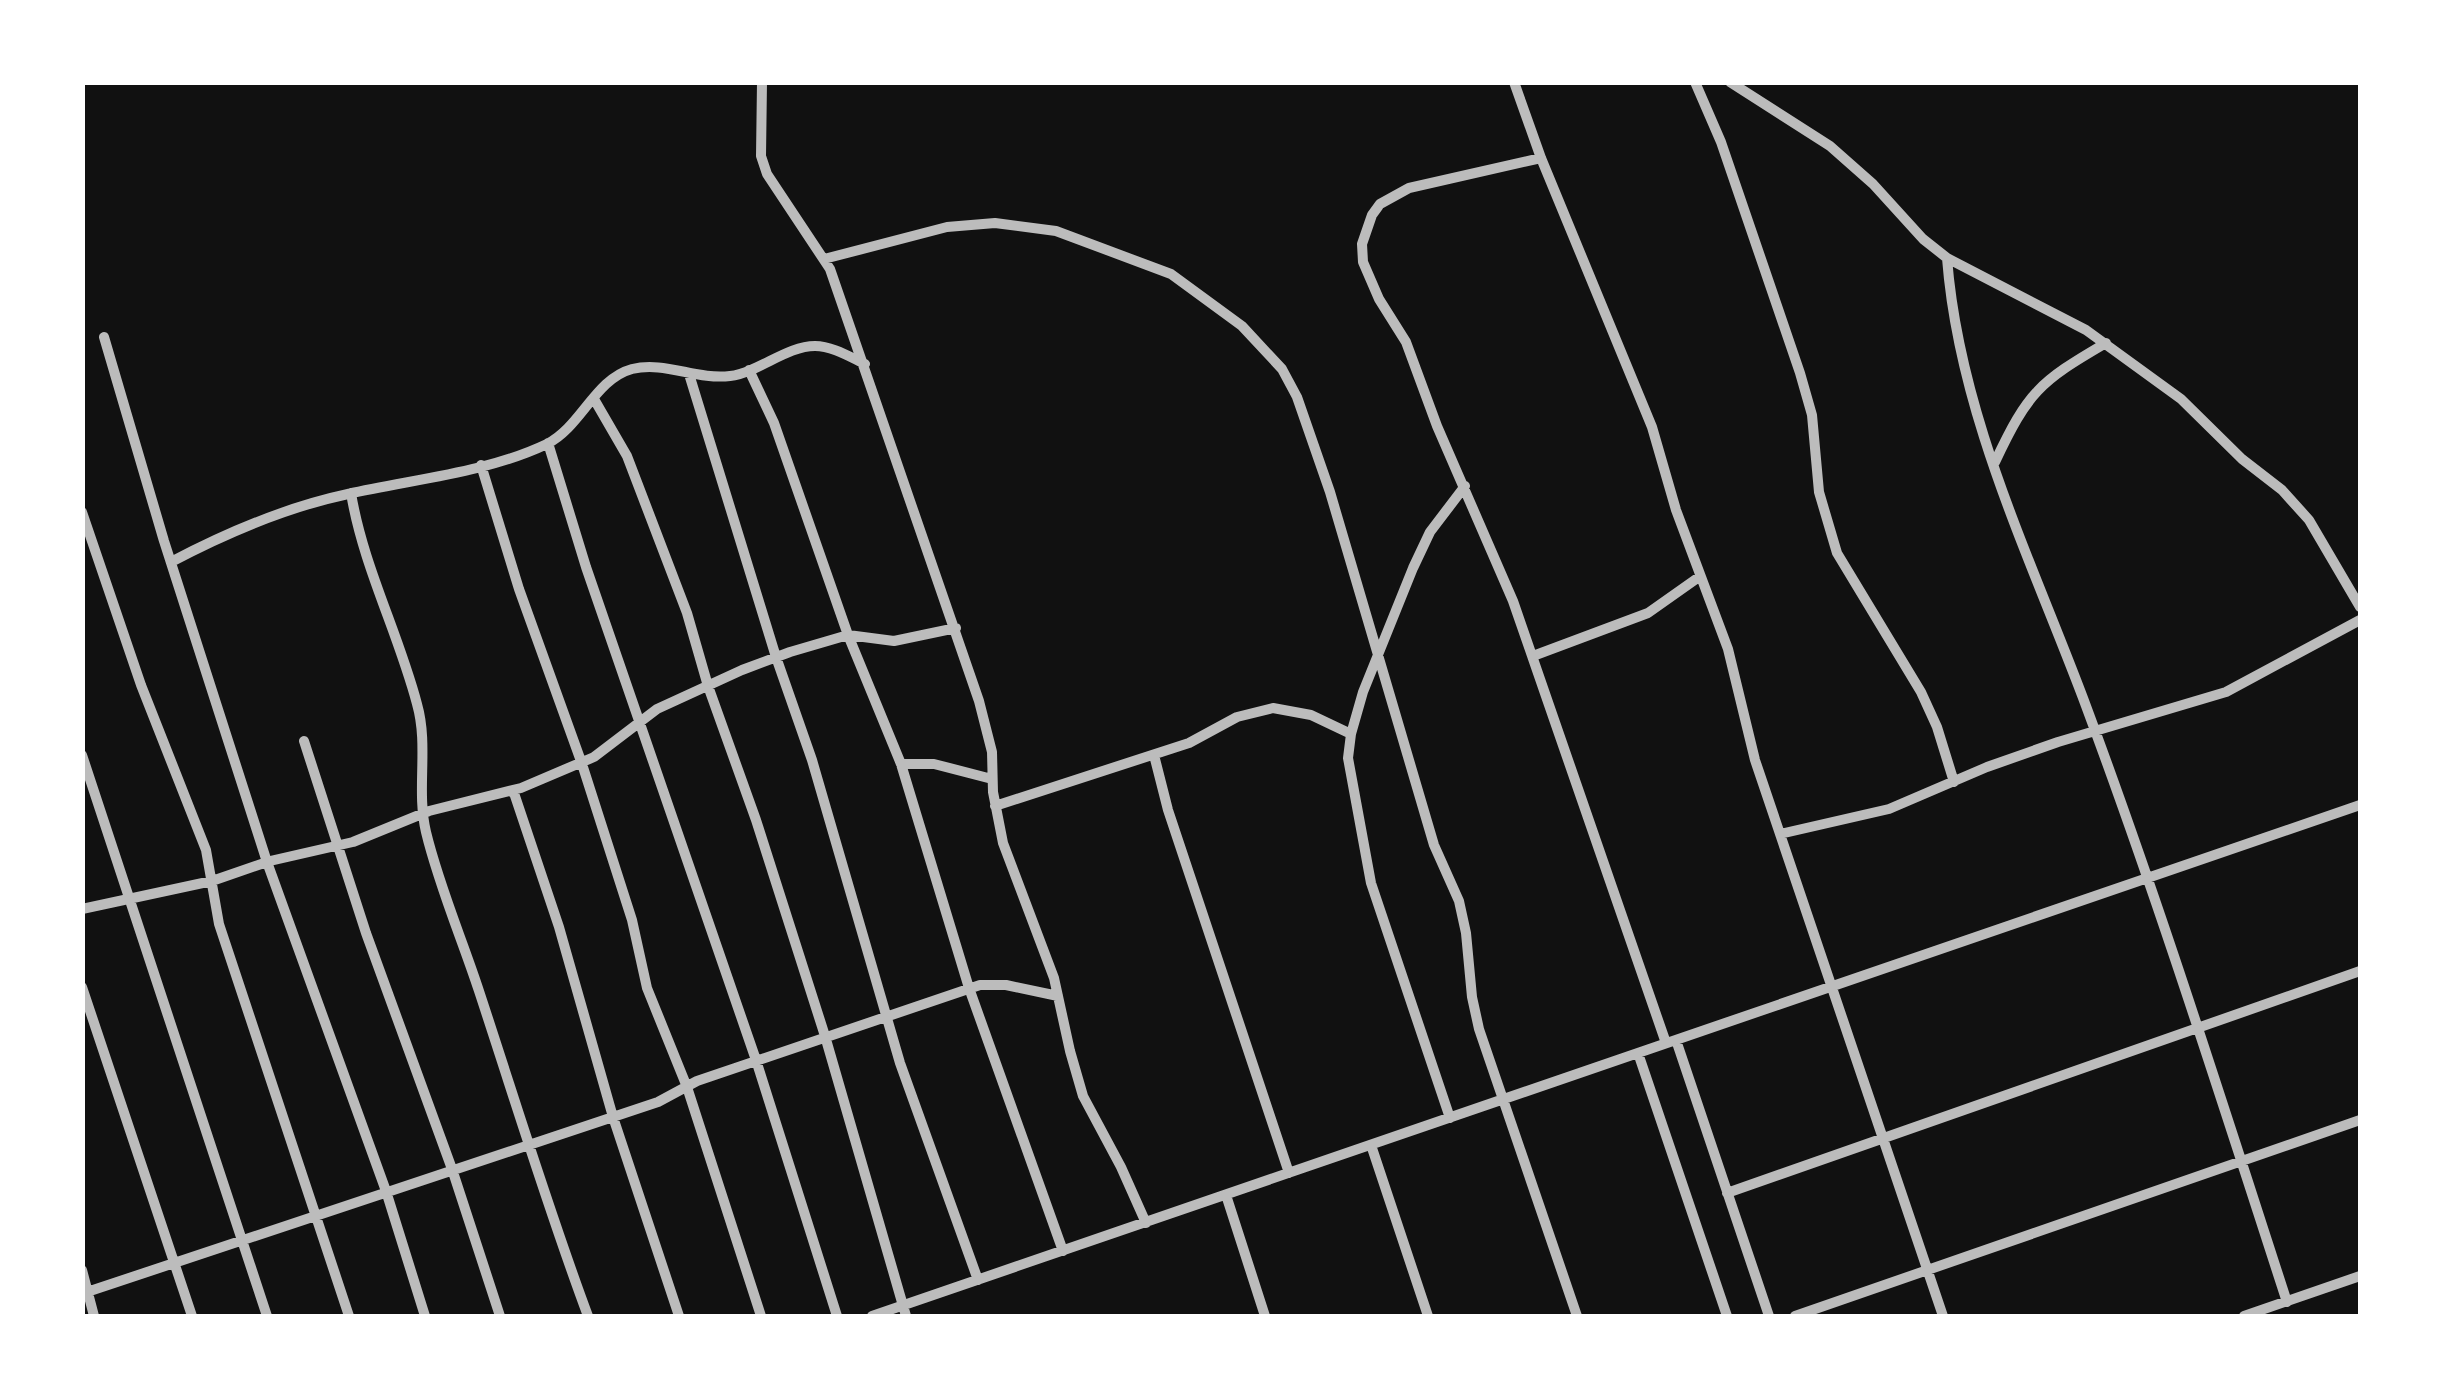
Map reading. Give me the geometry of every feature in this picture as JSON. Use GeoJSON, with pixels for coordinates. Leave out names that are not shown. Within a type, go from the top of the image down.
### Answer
{"type":"FeatureCollection","features":[{"type":"Feature","properties":{"kind":"street"},"geometry":{"type":"LineString","coordinates":[[762,82],[761,156],[777,189],[824,259],[865,364],[980,701],[992,752],[1002,843],[1041,936],[1084,1096],[1146,1223]]}},
{"type":"Feature","properties":{"kind":"street"},"geometry":{"type":"LineString","coordinates":[[1514,82],[1541,158],[1634,378],[1699,577],[1728,649],[1754,760],[1943,1316]]}},
{"type":"Feature","properties":{"kind":"street"},"geometry":{"type":"LineString","coordinates":[[1695,82],[1721,142],[1804,387],[1812,415],[1819,492],[1836,553],[1921,692],[1947,754],[1954,782]]}},
{"type":"Feature","properties":{"kind":"street"},"geometry":{"type":"LineString","coordinates":[[1730,82],[1830,146],[1861,172],[1923,239],[1948,258],[2034,300],[2106,343],[2181,398],[2242,459],[2282,490],[2317,532],[2360,607]]}},
{"type":"Feature","properties":{"kind":"street"},"geometry":{"type":"LineString","coordinates":[[1541,158],[1409,188],[1392,196],[1372,215],[1362,244],[1363,262],[1406,342],[1533,656],[1769,1316]]}},
{"type":"Feature","properties":{"kind":"street"},"geometry":{"type":"LineString","coordinates":[[824,259],[947,227],[995,223],[1056,231],[1171,274],[1263,346],[1282,369],[1297,397],[1330,492],[1434,845],[1458,901],[1480,1029],[1577,1316]]}},
{"type":"Feature","properties":{"kind":"street"},"geometry":{"type":"LineString","coordinates":[[1948,258],[1955,327],[1994,464],[2147,878],[2287,1302]]}},
{"type":"Feature","properties":{"kind":"street"},"geometry":{"type":"LineString","coordinates":[[104,337],[266,862],[386,1191],[425,1316]]}},
{"type":"Feature","properties":{"kind":"street"},"geometry":{"type":"LineString","coordinates":[[1994,464],[2018,413],[2041,386],[2068,363],[2106,343]]}},
{"type":"Feature","properties":{"kind":"street"},"geometry":{"type":"LineString","coordinates":[[171,562],[283,513],[351,493],[481,465],[548,443],[571,427],[626,370],[656,366],[689,374],[731,376],[806,346],[822,346],[865,364]]}},
{"type":"Feature","properties":{"kind":"street"},"geometry":{"type":"LineString","coordinates":[[748,370],[774,423],[848,635],[901,764],[969,988],[1063,1251]]}},
{"type":"Feature","properties":{"kind":"street"},"geometry":{"type":"LineString","coordinates":[[689,374],[776,657],[812,760],[900,1063],[978,1280]]}},
{"type":"Feature","properties":{"kind":"street"},"geometry":{"type":"LineString","coordinates":[[594,399],[620,440],[688,613],[708,686],[756,820],[825,1036],[904,1311]]}},
{"type":"Feature","properties":{"kind":"street"},"geometry":{"type":"LineString","coordinates":[[548,443],[586,567],[756,1060],[837,1316]]}},
{"type":"Feature","properties":{"kind":"street"},"geometry":{"type":"LineString","coordinates":[[481,465],[518,589],[582,764],[632,920],[647,988],[687,1086],[761,1316]]}},
{"type":"Feature","properties":{"kind":"street"},"geometry":{"type":"LineString","coordinates":[[1450,1118],[1371,883],[1348,758],[1350,734],[1363,692],[1430,532],[1465,486]]}},
{"type":"Feature","properties":{"kind":"street"},"geometry":{"type":"LineString","coordinates":[[351,493],[363,545],[418,704],[424,744],[423,813],[431,852],[588,1316]]}},
{"type":"Feature","properties":{"kind":"street"},"geometry":{"type":"LineString","coordinates":[[82,512],[142,685],[206,850],[219,924],[349,1316]]}},
{"type":"Feature","properties":{"kind":"street"},"geometry":{"type":"LineString","coordinates":[[1533,656],[1648,614],[1699,577]]}},
{"type":"Feature","properties":{"kind":"street"},"geometry":{"type":"LineString","coordinates":[[1780,834],[1876,813],[1988,766],[2226,692],[2360,620]]}},
{"type":"Feature","properties":{"kind":"street"},"geometry":{"type":"LineString","coordinates":[[82,909],[212,881],[266,862],[353,842],[423,813],[513,790],[582,764],[657,709],[776,657],[848,635],[894,641],[956,628]]}},
{"type":"Feature","properties":{"kind":"street"},"geometry":{"type":"LineString","coordinates":[[995,806],[1189,744],[1236,718],[1273,708],[1310,715],[1350,734]]}},
{"type":"Feature","properties":{"kind":"street"},"geometry":{"type":"LineString","coordinates":[[304,741],[366,933],[452,1168],[500,1316]]}},
{"type":"Feature","properties":{"kind":"street"},"geometry":{"type":"LineString","coordinates":[[82,755],[266,1316]]}},
{"type":"Feature","properties":{"kind":"street"},"geometry":{"type":"LineString","coordinates":[[1154,755],[1168,810],[1289,1173]]}},
{"type":"Feature","properties":{"kind":"street"},"geometry":{"type":"LineString","coordinates":[[901,764],[934,764],[992,779]]}},
{"type":"Feature","properties":{"kind":"street"},"geometry":{"type":"LineString","coordinates":[[513,790],[559,926],[613,1117],[679,1316]]}},
{"type":"Feature","properties":{"kind":"street"},"geometry":{"type":"LineString","coordinates":[[872,1316],[904,1311],[978,1280],[2360,805]]}},
{"type":"Feature","properties":{"kind":"street"},"geometry":{"type":"LineString","coordinates":[[1727,1193],[2360,972]]}},
{"type":"Feature","properties":{"kind":"street"},"geometry":{"type":"LineString","coordinates":[[90,1291],[658,1102],[687,1086],[756,1060],[969,988],[1006,985],[1058,996]]}},
{"type":"Feature","properties":{"kind":"street"},"geometry":{"type":"LineString","coordinates":[[82,987],[192,1316]]}},
{"type":"Feature","properties":{"kind":"street"},"geometry":{"type":"LineString","coordinates":[[1638,1053],[1727,1316]]}},
{"type":"Feature","properties":{"kind":"street"},"geometry":{"type":"LineString","coordinates":[[1795,1316],[2360,1120]]}},
{"type":"Feature","properties":{"kind":"street"},"geometry":{"type":"LineString","coordinates":[[1371,1145],[1428,1316]]}},
{"type":"Feature","properties":{"kind":"street"},"geometry":{"type":"LineString","coordinates":[[1226,1195],[1266,1316]]}},
{"type":"Feature","properties":{"kind":"street"},"geometry":{"type":"LineString","coordinates":[[82,1270],[94,1316]]}},
{"type":"Feature","properties":{"kind":"street"},"geometry":{"type":"LineString","coordinates":[[2244,1316],[2360,1276]]}}]}
